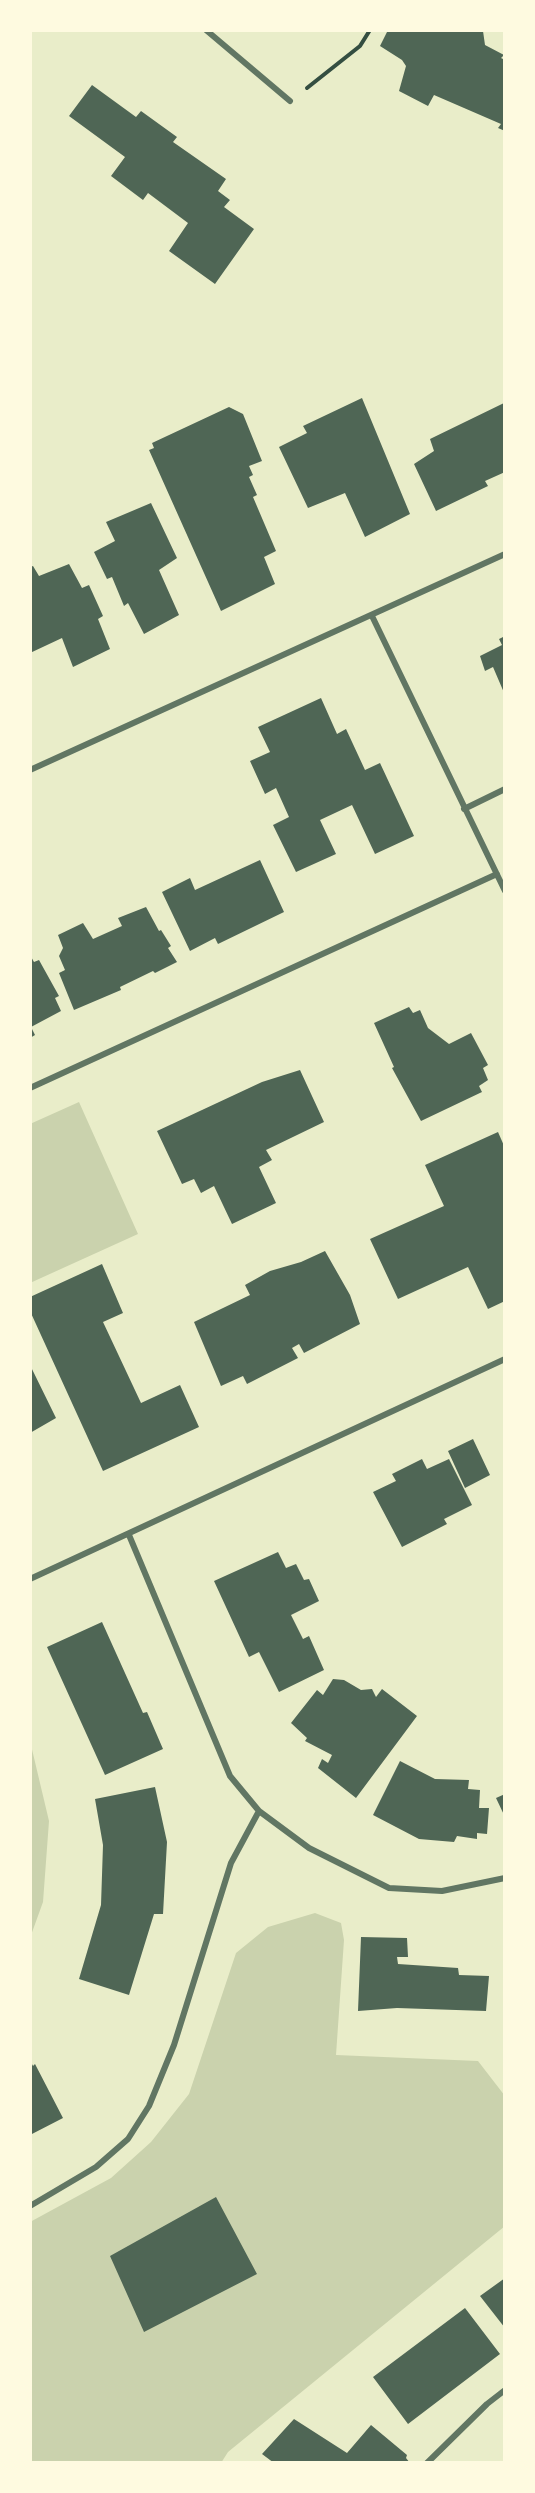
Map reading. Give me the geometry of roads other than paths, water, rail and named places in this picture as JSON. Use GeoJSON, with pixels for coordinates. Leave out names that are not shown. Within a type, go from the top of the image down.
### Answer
{"type":"FeatureCollection","features":[{"type":"Feature","properties":{"kind":"street"},"geometry":{"type":"LineString","coordinates":[[206,30],[290,101]]}},
{"type":"Feature","properties":{"kind":"street"},"geometry":{"type":"LineString","coordinates":[[30,770],[505,554]]}},
{"type":"Feature","properties":{"kind":"street"},"geometry":{"type":"LineString","coordinates":[[372,615],[505,891]]}},
{"type":"Feature","properties":{"kind":"street"},"geometry":{"type":"LineString","coordinates":[[464,809],[505,789]]}},
{"type":"Feature","properties":{"kind":"street"},"geometry":{"type":"LineString","coordinates":[[30,1088],[497,874]]}},
{"type":"Feature","properties":{"kind":"street"},"geometry":{"type":"LineString","coordinates":[[30,1579],[505,1359]]}},
{"type":"Feature","properties":{"kind":"street"},"geometry":{"type":"LineString","coordinates":[[129,1535],[225,1767],[259,1811],[309,1848],[389,1888],[442,1891],[505,1878]]}},
{"type":"Feature","properties":{"kind":"street"},"geometry":{"type":"LineString","coordinates":[[30,2206],[96,2167],[128,2139],[149,2106],[174,2045],[231,1863],[259,1811]]}},
{"type":"Feature","properties":{"kind":"street"},"geometry":{"type":"LineString","coordinates":[[427,2463],[487,2404],[505,2390]]}}]}
